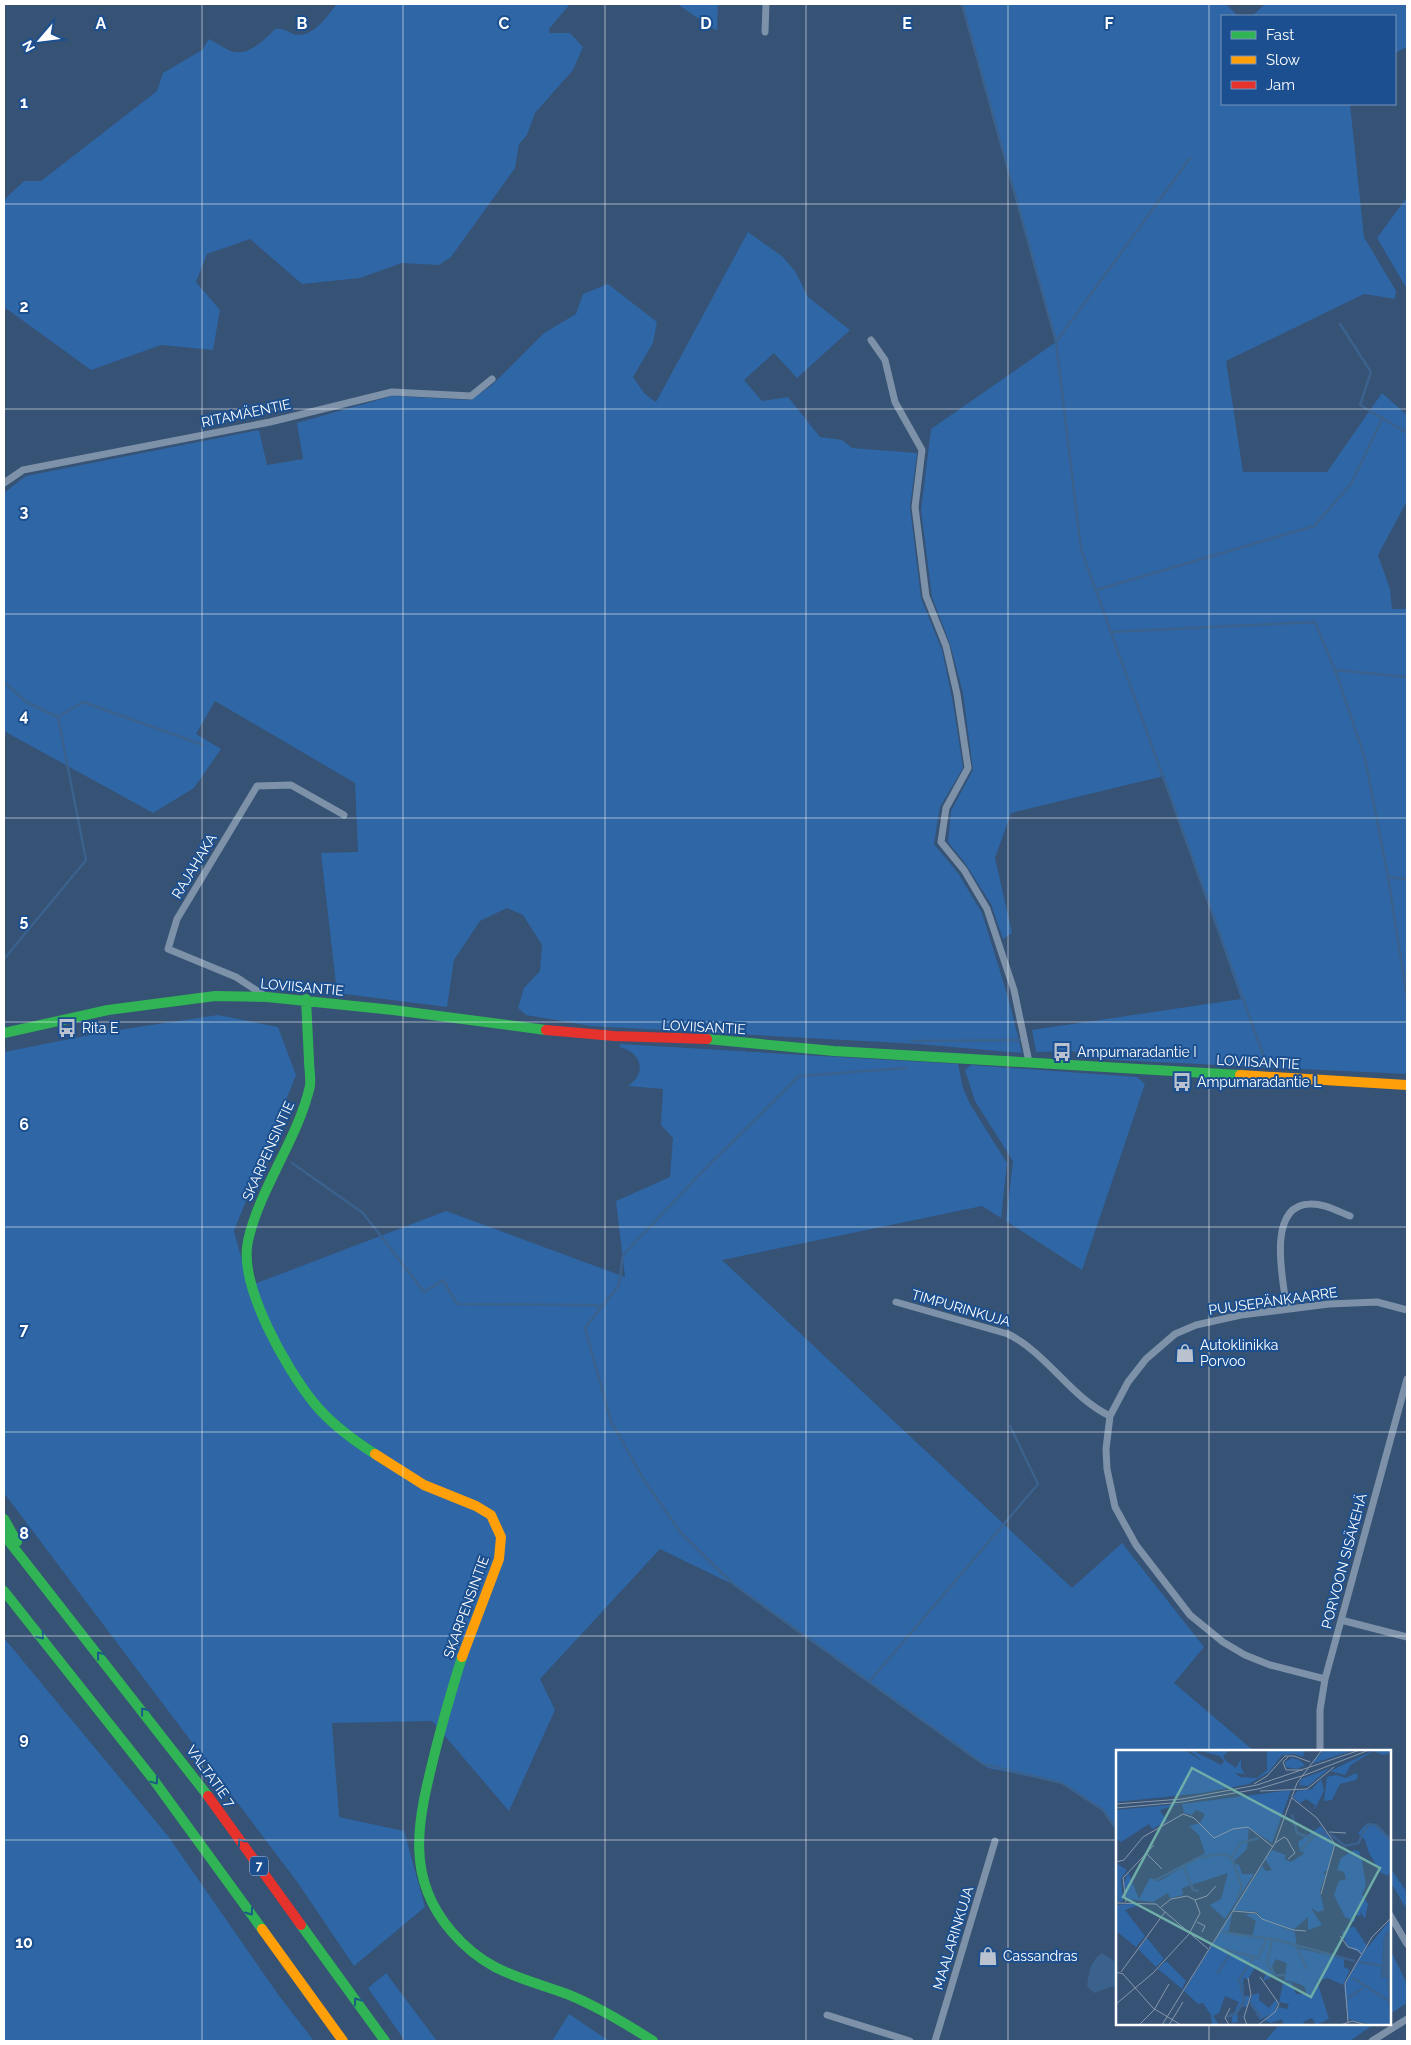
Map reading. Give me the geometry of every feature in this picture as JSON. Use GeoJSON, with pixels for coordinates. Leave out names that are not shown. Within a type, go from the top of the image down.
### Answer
{"type":"FeatureCollection","features":[{"type":"Feature","properties":{"kind":"main road","name":"LOVIISANTIE"},"geometry":{"type":"LineString","coordinates":[[4,1033],[118,1009],[215,996],[267,997],[306,999],[512,1027],[604,1035],[722,1040],[834,1051],[1407,1085]]}},
{"type":"Feature","properties":{"kind":"main road","name":"SKARPENSINTIE"},"geometry":{"type":"LineString","coordinates":[[306,999],[310,1085],[298,1119],[262,1196],[247,1244],[247,1264],[254,1299],[292,1371],[314,1402],[332,1422],[358,1444],[424,1485],[485,1510],[496,1522],[501,1537],[499,1559],[450,1692],[422,1802],[420,1839],[423,1884],[436,1910],[449,1927],[484,1962],[509,1975],[593,2005],[653,2041]]}},
{"type":"Feature","properties":{"kind":"main road"},"geometry":{"type":"LineString","coordinates":[[4,1519],[32,1568]]}},
{"type":"Feature","properties":{"kind":"main road","name":"VALTATIE 7"},"geometry":{"type":"LineString","coordinates":[[4,1535],[32,1568],[180,1758],[386,2041]]}},
{"type":"Feature","properties":{"kind":"main road"},"geometry":{"type":"LineString","coordinates":[[6,1594],[153,1779],[343,2041]]}},
{"type":"Feature","properties":{"kind":"street"},"geometry":{"type":"LineString","coordinates":[[765,32],[766,4]]}},
{"type":"Feature","properties":{"kind":"street"},"geometry":{"type":"LineString","coordinates":[[871,340],[885,360],[895,402],[922,450],[915,507],[926,596],[946,646],[957,694],[968,768],[946,808],[941,842],[964,870],[987,909],[1014,990],[1029,1062]]}},
{"type":"Feature","properties":{"kind":"street","name":"RITAMÄENTIE"},"geometry":{"type":"LineString","coordinates":[[4,483],[23,470],[270,422],[392,392],[471,396],[492,379]]}},
{"type":"Feature","properties":{"kind":"street","name":"RAJAHAKA"},"geometry":{"type":"LineString","coordinates":[[267,997],[236,977],[168,949],[177,919],[258,786],[291,786],[344,815]]}},
{"type":"Feature","properties":{"kind":"street"},"geometry":{"type":"LineString","coordinates":[[1286,1309],[1280,1238],[1286,1216],[1294,1208],[1310,1204],[1321,1205],[1350,1216]]}},
{"type":"Feature","properties":{"kind":"street","name":"TIMPURINKUJA"},"geometry":{"type":"LineString","coordinates":[[896,1302],[1015,1337],[1032,1348],[1082,1398],[1097,1410],[1110,1416]]}},
{"type":"Feature","properties":{"kind":"street","name":"PUUSEPÄNKAARRE"},"geometry":{"type":"LineString","coordinates":[[1325,1679],[1245,1655],[1207,1631],[1184,1608],[1136,1545],[1115,1507],[1107,1469],[1106,1449],[1110,1416],[1128,1382],[1146,1359],[1175,1334],[1213,1320],[1286,1309],[1377,1302],[1407,1310]]}},
{"type":"Feature","properties":{"kind":"street","name":"PORVOON SISÄKEHÄ"},"geometry":{"type":"LineString","coordinates":[[1320,1750],[1320,1710],[1325,1679],[1407,1379]]}},
{"type":"Feature","properties":{"kind":"street"},"geometry":{"type":"LineString","coordinates":[[1341,1620],[1407,1637]]}},
{"type":"Feature","properties":{"kind":"street","name":"MAALARINKUJA"},"geometry":{"type":"LineString","coordinates":[[935,2041],[995,1841]]}},
{"type":"Feature","properties":{"kind":"street"},"geometry":{"type":"LineString","coordinates":[[1391,1918],[1407,1944]]}},
{"type":"Feature","properties":{"kind":"street"},"geometry":{"type":"LineString","coordinates":[[827,2015],[910,2041]]}},
{"type":"Feature","properties":{"kind":"street"},"geometry":{"type":"LineString","coordinates":[[1372,2041],[1407,2019]]}},
{"type":"Feature","properties":{"kind":"shaded area"},"geometry":{"type":"Polygon","coordinates":[[[337,4],[570,4],[549,29],[550,33],[570,33],[583,47],[573,70],[535,113],[527,135],[519,144],[515,168],[451,257],[439,265],[402,263],[360,278],[302,284],[250,239],[207,254],[196,282],[220,310],[213,350],[161,345],[91,370],[4,307],[4,200],[24,181],[41,181],[157,91],[163,73],[202,50],[209,39],[234,52],[246,51],[257,45],[275,29],[283,29],[293,34],[306,34],[318,26],[337,4]]]}},
{"type":"Feature","properties":{"kind":"shaded area"},"geometry":{"type":"Polygon","coordinates":[[[677,4],[718,4],[717,31],[677,4]]]}},
{"type":"Feature","properties":{"kind":"shaded area"},"geometry":{"type":"Polygon","coordinates":[[[963,4],[1226,4],[1237,15],[1221,15],[1221,105],[1350,105],[1364,237],[1396,291],[1395,299],[1364,294],[1226,361],[1243,472],[1327,472],[1382,393],[1407,415],[1407,501],[1378,555],[1390,589],[1392,609],[1407,609],[1407,1074],[1115,1060],[1088,1056],[1072,1051],[1036,1052],[1032,1030],[1241,999],[1164,776],[1011,813],[995,858],[1012,933],[1003,939],[991,904],[965,863],[948,842],[951,811],[973,770],[963,693],[950,644],[932,597],[921,510],[931,429],[1056,342],[963,4]]]}},
{"type":"Feature","properties":{"kind":"shaded area"},"geometry":{"type":"Polygon","coordinates":[[[1265,4],[1407,4],[1407,47],[1396,52],[1396,15],[1253,15],[1265,4]]]}},
{"type":"Feature","properties":{"kind":"shaded area"},"geometry":{"type":"Polygon","coordinates":[[[1407,197],[1407,289],[1377,238],[1407,197]]]}},
{"type":"Feature","properties":{"kind":"shaded area"},"geometry":{"type":"Polygon","coordinates":[[[748,232],[783,257],[795,271],[808,297],[850,330],[797,378],[774,353],[744,380],[762,401],[788,397],[820,437],[842,440],[852,448],[917,453],[910,507],[921,598],[942,650],[953,703],[963,768],[940,807],[934,844],[958,873],[982,913],[1008,997],[1022,1053],[918,1044],[591,1026],[526,1015],[518,1008],[524,988],[540,971],[542,945],[523,915],[507,908],[480,921],[454,960],[447,1007],[337,993],[321,853],[358,852],[355,783],[215,701],[196,734],[221,749],[194,788],[153,813],[4,731],[4,493],[26,476],[259,430],[267,465],[303,459],[297,423],[392,396],[470,400],[491,386],[544,333],[576,314],[583,294],[608,284],[657,322],[653,343],[633,377],[645,394],[656,402],[748,232]]]}},
{"type":"Feature","properties":{"kind":"shaded area"},"geometry":{"type":"Polygon","coordinates":[[[218,1015],[278,1027],[296,1075],[234,1231],[249,1286],[446,1211],[625,1277],[616,1201],[670,1177],[673,1138],[661,1125],[663,1089],[628,1086],[638,1075],[640,1070],[639,1064],[633,1054],[620,1047],[620,1044],[958,1064],[963,1088],[970,1104],[1007,1163],[1001,1218],[982,1206],[722,1260],[1072,1588],[1122,1543],[1204,1647],[1174,1683],[1253,1750],[1116,1750],[1116,1828],[1103,1809],[1062,1783],[988,1768],[736,1586],[660,1549],[540,1679],[555,1710],[509,1811],[432,1721],[332,1723],[339,1817],[404,1831],[425,1907],[354,1966],[298,1883],[4,1493],[4,1052],[105,1032],[218,1015]]]}},
{"type":"Feature","properties":{"kind":"shaded area"},"geometry":{"type":"Polygon","coordinates":[[[971,1065],[1137,1077],[1145,1084],[1082,1270],[1006,1221],[1013,1161],[975,1101],[965,1070],[971,1065]]]}},
{"type":"Feature","properties":{"kind":"shaded area"},"geometry":{"type":"Polygon","coordinates":[[[4,1638],[168,1836],[280,1997],[314,2041],[4,2041],[4,1638]]]}},
{"type":"Feature","properties":{"kind":"shaded area"},"geometry":{"type":"Polygon","coordinates":[[[1391,1869],[1407,1892],[1407,1910],[1391,1883],[1391,1869]]]}},
{"type":"Feature","properties":{"kind":"shaded area"},"geometry":{"type":"Polygon","coordinates":[[[1391,1951],[1407,1984],[1407,2003],[1391,2013],[1391,1951]]]}},
{"type":"Feature","properties":{"kind":"shaded area"},"geometry":{"type":"Polygon","coordinates":[[[1102,1953],[1116,1962],[1116,1985],[1094,1993],[1087,1986],[1088,1976],[1098,1956],[1102,1953]]]}},
{"type":"Feature","properties":{"kind":"shaded area"},"geometry":{"type":"Polygon","coordinates":[[[386,1973],[437,2041],[405,2041],[368,1988],[386,1973]]]}},
{"type":"Feature","properties":{"kind":"shaded area"},"geometry":{"type":"Polygon","coordinates":[[[569,2014],[609,2041],[552,2041],[569,2014]]]}},
{"type":"Feature","properties":{"kind":"shaded area"},"geometry":{"type":"Polygon","coordinates":[[[1279,2025],[1373,2025],[1350,2041],[1265,2041],[1279,2025]]]}},
{"type":"Feature","properties":{"kind":"waterway"},"geometry":{"type":"LineString","coordinates":[[962,4],[1056,342],[1081,549],[1264,1057]]}},
{"type":"Feature","properties":{"kind":"waterway"},"geometry":{"type":"LineString","coordinates":[[1056,342],[1190,158]]}},
{"type":"Feature","properties":{"kind":"waterway"},"geometry":{"type":"LineString","coordinates":[[1340,324],[1371,372],[1360,405],[1407,433]]}},
{"type":"Feature","properties":{"kind":"waterway"},"geometry":{"type":"LineString","coordinates":[[1096,590],[1314,526],[1351,484],[1383,417]]}},
{"type":"Feature","properties":{"kind":"waterway"},"geometry":{"type":"LineString","coordinates":[[1111,632],[1315,622],[1335,670],[1365,758],[1388,877],[1407,998]]}},
{"type":"Feature","properties":{"kind":"waterway"},"geometry":{"type":"LineString","coordinates":[[1335,670],[1407,677]]}},
{"type":"Feature","properties":{"kind":"waterway"},"geometry":{"type":"LineString","coordinates":[[4,682],[26,702],[58,717],[83,702],[203,745]]}},
{"type":"Feature","properties":{"kind":"waterway"},"geometry":{"type":"LineString","coordinates":[[4,959],[86,860],[58,717]]}},
{"type":"Feature","properties":{"kind":"waterway"},"geometry":{"type":"LineString","coordinates":[[1388,877],[1407,879]]}},
{"type":"Feature","properties":{"kind":"waterway"},"geometry":{"type":"LineString","coordinates":[[912,1041],[1023,1040]]}},
{"type":"Feature","properties":{"kind":"waterway"},"geometry":{"type":"LineString","coordinates":[[906,1068],[799,1076],[701,1173],[623,1255],[619,1285],[585,1328],[611,1421],[644,1480],[681,1533],[733,1584],[983,1764],[1062,1783],[1103,1810],[1116,1829]]}},
{"type":"Feature","properties":{"kind":"waterway"},"geometry":{"type":"LineString","coordinates":[[292,1163],[363,1213],[424,1292],[443,1280],[457,1304],[594,1305],[601,1307]]}},
{"type":"Feature","properties":{"kind":"waterway"},"geometry":{"type":"LineString","coordinates":[[869,1682],[1038,1484],[1010,1426]]}},
{"type":"Feature","properties":{"kind":"traffic: fast"},"geometry":{"type":"LineString","coordinates":[[4,1033],[108,1010],[215,996],[267,997],[393,1010],[546,1030]]}},
{"type":"Feature","properties":{"kind":"traffic: fast"},"geometry":{"type":"LineString","coordinates":[[306,999],[310,1086],[297,1125],[261,1201],[254,1221],[248,1241],[247,1259],[250,1280],[267,1326],[303,1388],[335,1425],[375,1454]]}},
{"type":"Feature","properties":{"kind":"traffic: fast"},"geometry":{"type":"LineString","coordinates":[[707,1039],[834,1051],[1240,1075]]}},
{"type":"Feature","properties":{"kind":"traffic: fast"},"geometry":{"type":"LineString","coordinates":[[4,1519],[17,1542]]}},
{"type":"Feature","properties":{"kind":"traffic: fast"},"geometry":{"type":"LineString","coordinates":[[4,1535],[208,1796]]}},
{"type":"Feature","properties":{"kind":"traffic: fast"},"geometry":{"type":"LineString","coordinates":[[4,1591],[153,1779],[262,1929]]}},
{"type":"Feature","properties":{"kind":"traffic: fast"},"geometry":{"type":"LineString","coordinates":[[462,1657],[435,1752],[420,1823],[421,1868],[426,1889],[437,1911],[452,1932],[477,1956],[513,1975],[589,2004],[653,2041]]}},
{"type":"Feature","properties":{"kind":"traffic: fast"},"geometry":{"type":"LineString","coordinates":[[301,1925],[385,2041]]}},
{"type":"Feature","properties":{"kind":"traffic: slow"},"geometry":{"type":"LineString","coordinates":[[1240,1075],[1407,1085]]}},
{"type":"Feature","properties":{"kind":"traffic: slow"},"geometry":{"type":"LineString","coordinates":[[375,1454],[424,1485],[476,1506],[491,1515],[501,1537],[499,1559],[462,1657]]}},
{"type":"Feature","properties":{"kind":"traffic: slow"},"geometry":{"type":"LineString","coordinates":[[262,1929],[343,2041]]}},
{"type":"Feature","properties":{"kind":"traffic: jam"},"geometry":{"type":"LineString","coordinates":[[546,1030],[614,1036],[707,1039]]}},
{"type":"Feature","properties":{"kind":"traffic: jam"},"geometry":{"type":"LineString","coordinates":[[208,1796],[301,1925]]}},
{"type":"Feature","properties":{"kind":"place","name":"Rita E"},"geometry":{"type":"Point","coordinates":[67,1028]}},
{"type":"Feature","properties":{"kind":"place","name":"Ampumaradantie I"},"geometry":{"type":"Point","coordinates":[1062,1052]}},
{"type":"Feature","properties":{"kind":"place","name":"Ampumaradantie L"},"geometry":{"type":"Point","coordinates":[1182,1082]}},
{"type":"Feature","properties":{"kind":"place","name":"Autoklinikka Porvoo"},"geometry":{"type":"Point","coordinates":[1185,1353]}},
{"type":"Feature","properties":{"kind":"place","name":"Cassandras"},"geometry":{"type":"Point","coordinates":[988,1956]}}]}
